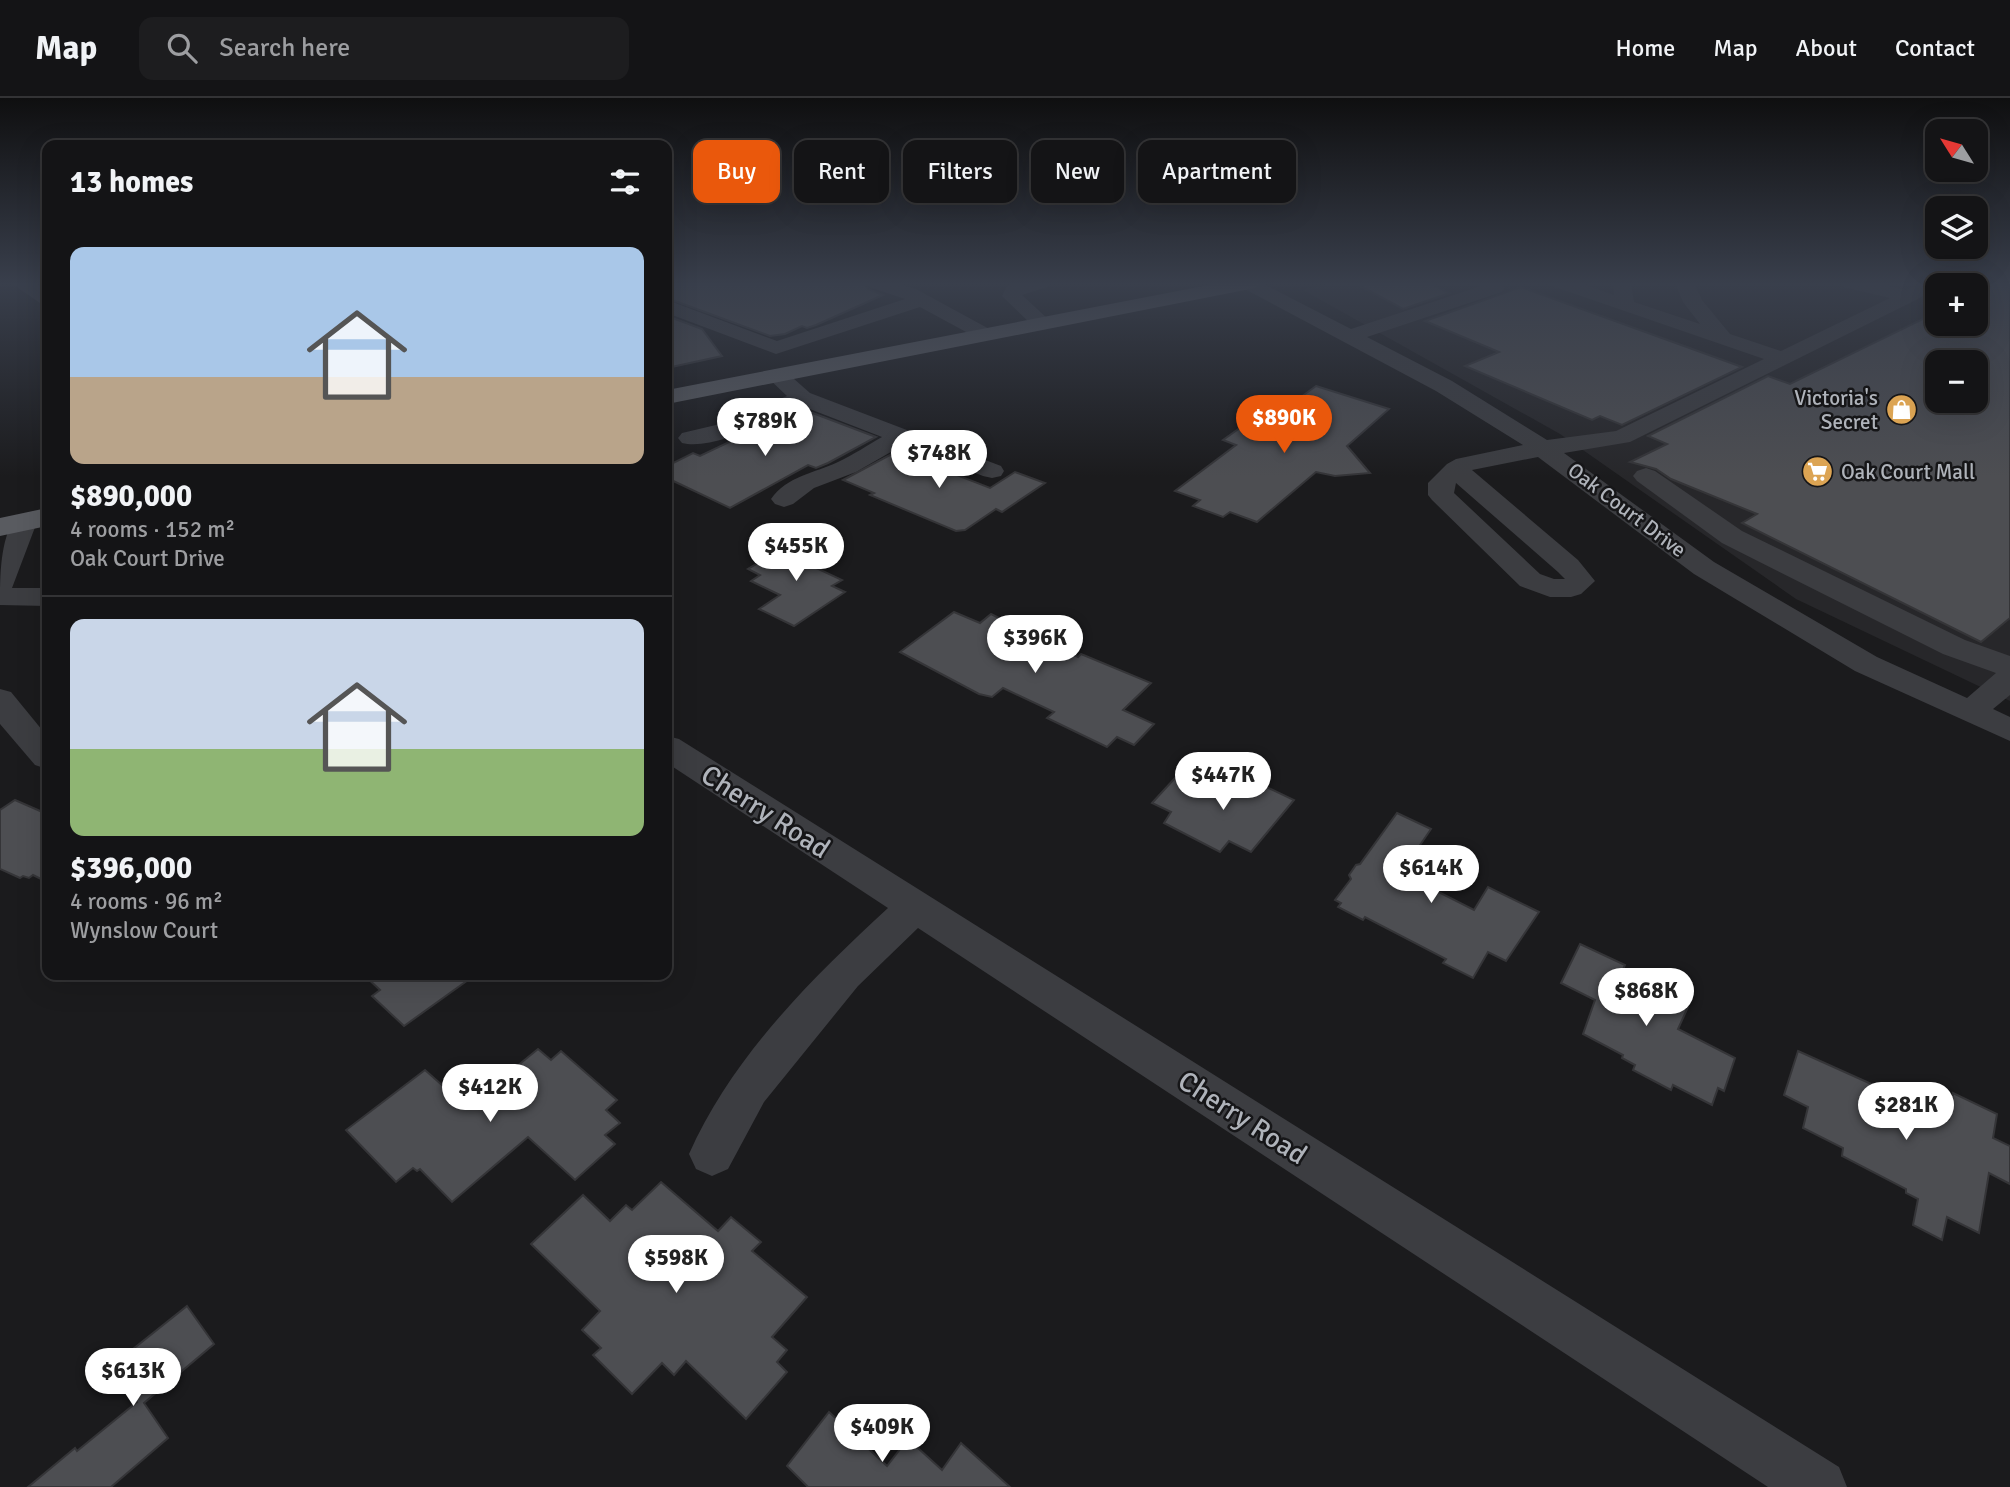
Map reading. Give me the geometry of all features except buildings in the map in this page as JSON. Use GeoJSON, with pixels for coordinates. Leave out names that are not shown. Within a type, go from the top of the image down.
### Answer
{"type":"FeatureCollection","features":[{"type":"Feature","properties":{"kind":"main road"},"geometry":{"type":"LineString","coordinates":[[672,396],[921,348]]}},
{"type":"Feature","properties":{"kind":"street"},"geometry":{"type":"LineString","coordinates":[[776,348],[783,375],[802,398],[992,471]]}},
{"type":"Feature","properties":{"kind":"street","name":"Oak Court Drive"},"geometry":{"type":"LineString","coordinates":[[1372,348],[1444,386],[1545,448],[1704,568],[1866,664],[2010,730]]}},
{"type":"Feature","properties":{"kind":"street"},"geometry":{"type":"LineString","coordinates":[[1752,348],[1782,358]]}},
{"type":"Feature","properties":{"kind":"street"},"geometry":{"type":"LineString","coordinates":[[1456,469],[1569,566],[1581,581],[1572,589],[1550,588],[1530,580],[1441,495],[1441,483],[1456,469],[1465,464],[1545,448],[1622,438],[1803,348]]}},
{"type":"Feature","properties":{"kind":"street"},"geometry":{"type":"LineString","coordinates":[[690,438],[729,429],[802,398]]}},
{"type":"Feature","properties":{"kind":"street"},"geometry":{"type":"LineString","coordinates":[[784,499],[805,483],[847,467],[901,436]]}},
{"type":"Feature","properties":{"kind":"street"},"geometry":{"type":"LineString","coordinates":[[1646,475],[1732,537],[1954,647],[2010,667]]}},
{"type":"Feature","properties":{"kind":"street"},"geometry":{"type":"LineString","coordinates":[[0,585],[24,522]]}},
{"type":"Feature","properties":{"kind":"street"},"geometry":{"type":"LineString","coordinates":[[0,596],[42,597]]}},
{"type":"Feature","properties":{"kind":"street"},"geometry":{"type":"LineString","coordinates":[[1970,712],[2010,678]]}},
{"type":"Feature","properties":{"kind":"street"},"geometry":{"type":"LineString","coordinates":[[0,699],[42,751]]}},
{"type":"Feature","properties":{"kind":"street","name":"Cherry Road"},"geometry":{"type":"LineString","coordinates":[[672,750],[1819,1487]]}},
{"type":"Feature","properties":{"kind":"street"},"geometry":{"type":"LineString","coordinates":[[712,1154],[748,1088],[844,974],[915,906]]}},
{"type":"Feature","properties":{"kind":"shaded area"},"geometry":{"type":"Polygon","coordinates":[[[1406,348],[2010,348],[2010,701],[1796,599],[1560,434],[1406,348]]]}},
{"type":"Feature","properties":{"kind":"place","name":"Victoria's Secret"},"geometry":{"type":"Point","coordinates":[1901,410]}},
{"type":"Feature","properties":{"kind":"place","name":"Oak Court Mall"},"geometry":{"type":"Point","coordinates":[1818,472]}}]}
